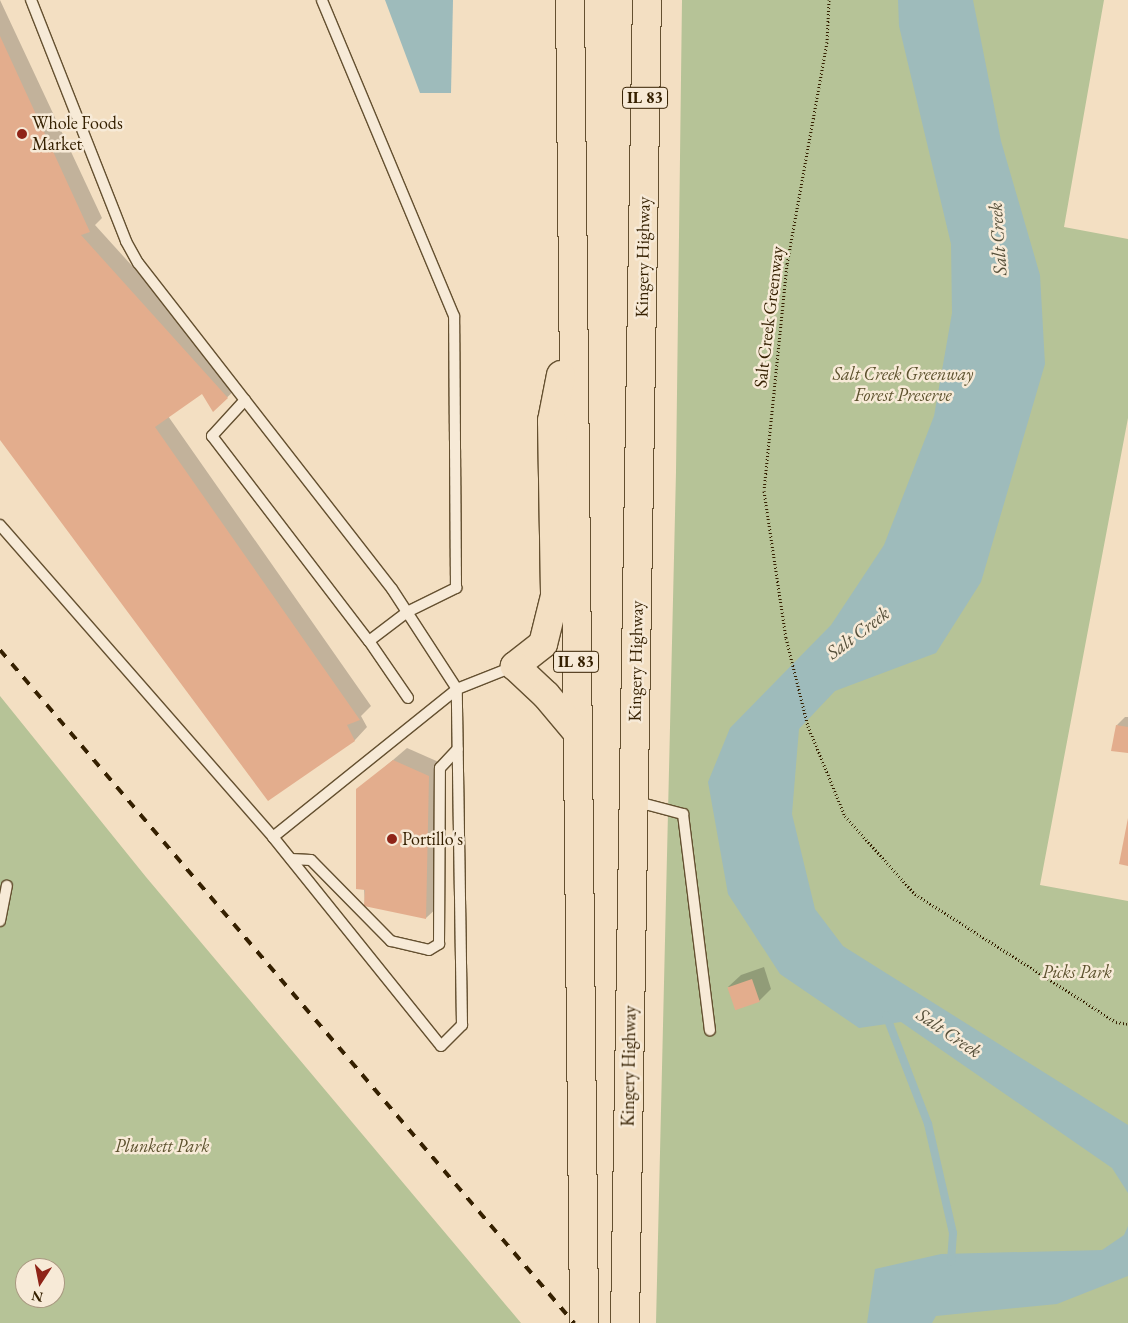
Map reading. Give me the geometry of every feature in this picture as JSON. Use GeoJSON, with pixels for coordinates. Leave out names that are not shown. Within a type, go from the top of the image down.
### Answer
{"type":"FeatureCollection","features":[{"type":"Feature","properties":{"kind":"highway","name":"IL 83"},"geometry":{"type":"LineString","coordinates":[[570,0],[584,1323]]}},
{"type":"Feature","properties":{"kind":"highway","name":"Kingery Highway"},"geometry":{"type":"LineString","coordinates":[[625,1323],[647,0]]}},
{"type":"Feature","properties":{"kind":"highway"},"geometry":{"type":"LineString","coordinates":[[572,317],[552,420],[555,596],[543,644],[515,666],[546,695],[577,732]]}},
{"type":"Feature","properties":{"kind":"lane"},"geometry":{"type":"LineString","coordinates":[[0,525],[273,837],[441,1046],[462,1025],[457,689],[407,612],[138,263],[126,241],[31,0]]}},
{"type":"Feature","properties":{"kind":"lane"},"geometry":{"type":"LineString","coordinates":[[322,0],[454,316],[456,588],[407,612],[370,641]]}},
{"type":"Feature","properties":{"kind":"lane"},"geometry":{"type":"LineString","coordinates":[[245,400],[212,436],[370,641],[408,698]]}},
{"type":"Feature","properties":{"kind":"lane"},"geometry":{"type":"LineString","coordinates":[[273,837],[457,689],[515,666]]}},
{"type":"Feature","properties":{"kind":"lane"},"geometry":{"type":"LineString","coordinates":[[291,859],[311,860],[391,941],[429,950],[439,944],[440,768],[458,749]]}},
{"type":"Feature","properties":{"kind":"lane"},"geometry":{"type":"LineString","coordinates":[[633,801],[684,814],[710,1030]]}},
{"type":"Feature","properties":{"kind":"lane"},"geometry":{"type":"LineString","coordinates":[[0,921],[8,886]]}},
{"type":"Feature","properties":{"kind":"path","name":"Salt Creek Greenway"},"geometry":{"type":"LineString","coordinates":[[829,0],[827,42],[787,264],[764,491],[786,638],[808,726],[846,816],[915,894],[1116,1022],[1128,1024]]}},
{"type":"Feature","properties":{"kind":"green space","name":"Salt Creek Greenway Forest Preserve"},"geometry":{"type":"Polygon","coordinates":[[[682,0],[1104,0],[1064,227],[1128,239],[1128,418],[1040,885],[1128,901],[1128,1323],[656,1323],[676,472],[682,0]]]}},
{"type":"Feature","properties":{"kind":"green space","name":"Plunkett Park"},"geometry":{"type":"Polygon","coordinates":[[[0,696],[146,877],[521,1323],[0,1323],[0,696]]]}},
{"type":"Feature","properties":{"kind":"water"},"geometry":{"type":"Polygon","coordinates":[[[385,0],[453,0],[451,93],[420,93],[385,0]]]}},
{"type":"Feature","properties":{"kind":"water","name":"Salt Creek"},"geometry":{"type":"Polygon","coordinates":[[[898,0],[973,0],[1001,141],[1040,275],[1045,364],[981,582],[936,653],[835,691],[799,729],[792,814],[815,909],[843,946],[1128,1125],[1128,1193],[1112,1168],[901,1022],[859,1028],[780,974],[728,894],[708,782],[730,728],[831,625],[884,545],[934,416],[952,313],[951,244],[899,26],[898,0]]]}},
{"type":"Feature","properties":{"kind":"water"},"geometry":{"type":"Polygon","coordinates":[[[1128,1226],[1128,1276],[1057,1304],[936,1316],[932,1323],[867,1323],[875,1269],[941,1254],[1102,1250],[1124,1235],[1128,1226]]]}},
{"type":"Feature","properties":{"kind":"building"},"geometry":{"type":"Polygon","coordinates":[[[0,36],[90,232],[81,235],[228,398],[213,412],[202,394],[155,427],[360,720],[347,725],[355,741],[268,801],[0,440],[0,36]]]}},
{"type":"Feature","properties":{"kind":"building"},"geometry":{"type":"Polygon","coordinates":[[[1116,725],[1128,727],[1128,753],[1111,751],[1116,725]]]}},
{"type":"Feature","properties":{"kind":"building","name":"Portillo's"},"geometry":{"type":"Polygon","coordinates":[[[393,760],[429,776],[426,919],[364,906],[365,890],[356,889],[356,789],[393,760]]]}},
{"type":"Feature","properties":{"kind":"building"},"geometry":{"type":"Polygon","coordinates":[[[1128,818],[1128,866],[1119,864],[1128,818]]]}},
{"type":"Feature","properties":{"kind":"building"},"geometry":{"type":"Polygon","coordinates":[[[752,979],[760,1002],[735,1010],[727,987],[752,979]]]}},
{"type":"Feature","properties":{"kind":"waterway"},"geometry":{"type":"LineString","coordinates":[[886,1015],[928,1124],[953,1233],[951,1262]]}},
{"type":"Feature","properties":{"kind":"railway"},"geometry":{"type":"LineString","coordinates":[[0,650],[574,1323]]}},
{"type":"Feature","properties":{"kind":"place","name":"Whole Foods Market"},"geometry":{"type":"Point","coordinates":[22,134]}},
{"type":"Feature","properties":{"kind":"place","name":"Portillo's"},"geometry":{"type":"Point","coordinates":[392,839]}},
{"type":"Feature","properties":{"kind":"park label","name":"Picks Park"},"geometry":{"type":"Point","coordinates":[1077,972]}}]}
